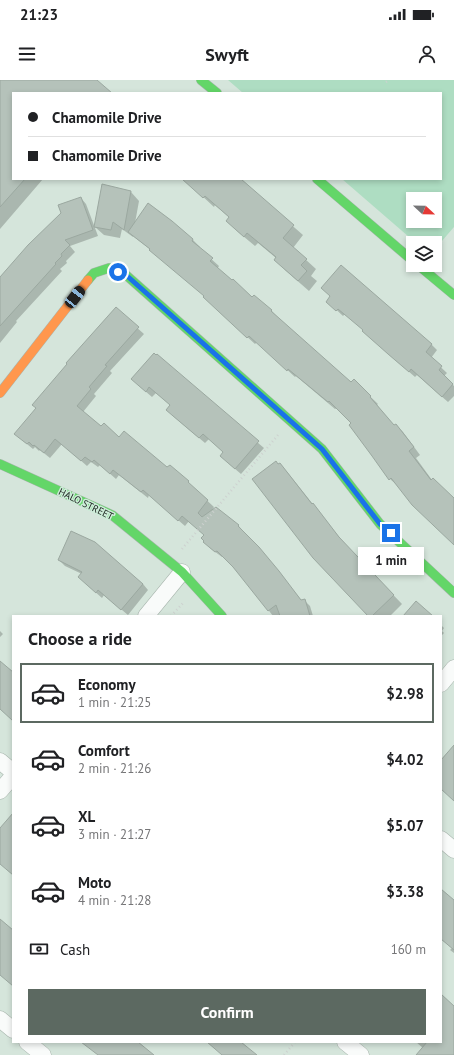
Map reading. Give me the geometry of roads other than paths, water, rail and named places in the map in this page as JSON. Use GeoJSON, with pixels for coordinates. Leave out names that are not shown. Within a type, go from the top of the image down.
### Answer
{"type":"FeatureCollection","features":[{"type":"Feature","properties":{"kind":"street"},"geometry":{"type":"LineString","coordinates":[[201,80],[215,92]]}},
{"type":"Feature","properties":{"kind":"street"},"geometry":{"type":"LineString","coordinates":[[318,180],[406,255]]}},
{"type":"Feature","properties":{"kind":"street"},"geometry":{"type":"LineString","coordinates":[[0,393],[94,273],[109,268],[126,275],[322,449],[380,524],[454,593]]}},
{"type":"Feature","properties":{"kind":"street"},"geometry":{"type":"LineString","coordinates":[[426,272],[454,295]]}},
{"type":"Feature","properties":{"kind":"street","name":"HALO STREET"},"geometry":{"type":"LineString","coordinates":[[0,464],[112,515],[176,568],[221,615]]}},
{"type":"Feature","properties":{"kind":"street"},"geometry":{"type":"LineString","coordinates":[[147,615],[176,568]]}},
{"type":"Feature","properties":{"kind":"street"},"geometry":{"type":"LineString","coordinates":[[442,683],[454,668]]}},
{"type":"Feature","properties":{"kind":"street"},"geometry":{"type":"LineString","coordinates":[[0,761],[12,771]]}},
{"type":"Feature","properties":{"kind":"street"},"geometry":{"type":"LineString","coordinates":[[0,791],[12,777]]}},
{"type":"Feature","properties":{"kind":"street"},"geometry":{"type":"LineString","coordinates":[[442,840],[454,850]]}},
{"type":"Feature","properties":{"kind":"street"},"geometry":{"type":"LineString","coordinates":[[0,1019],[12,1029]]}},
{"type":"Feature","properties":{"kind":"street"},"geometry":{"type":"LineString","coordinates":[[29,1043],[43,1055]]}},
{"type":"Feature","properties":{"kind":"street"},"geometry":{"type":"LineString","coordinates":[[346,1043],[361,1055]]}}]}
